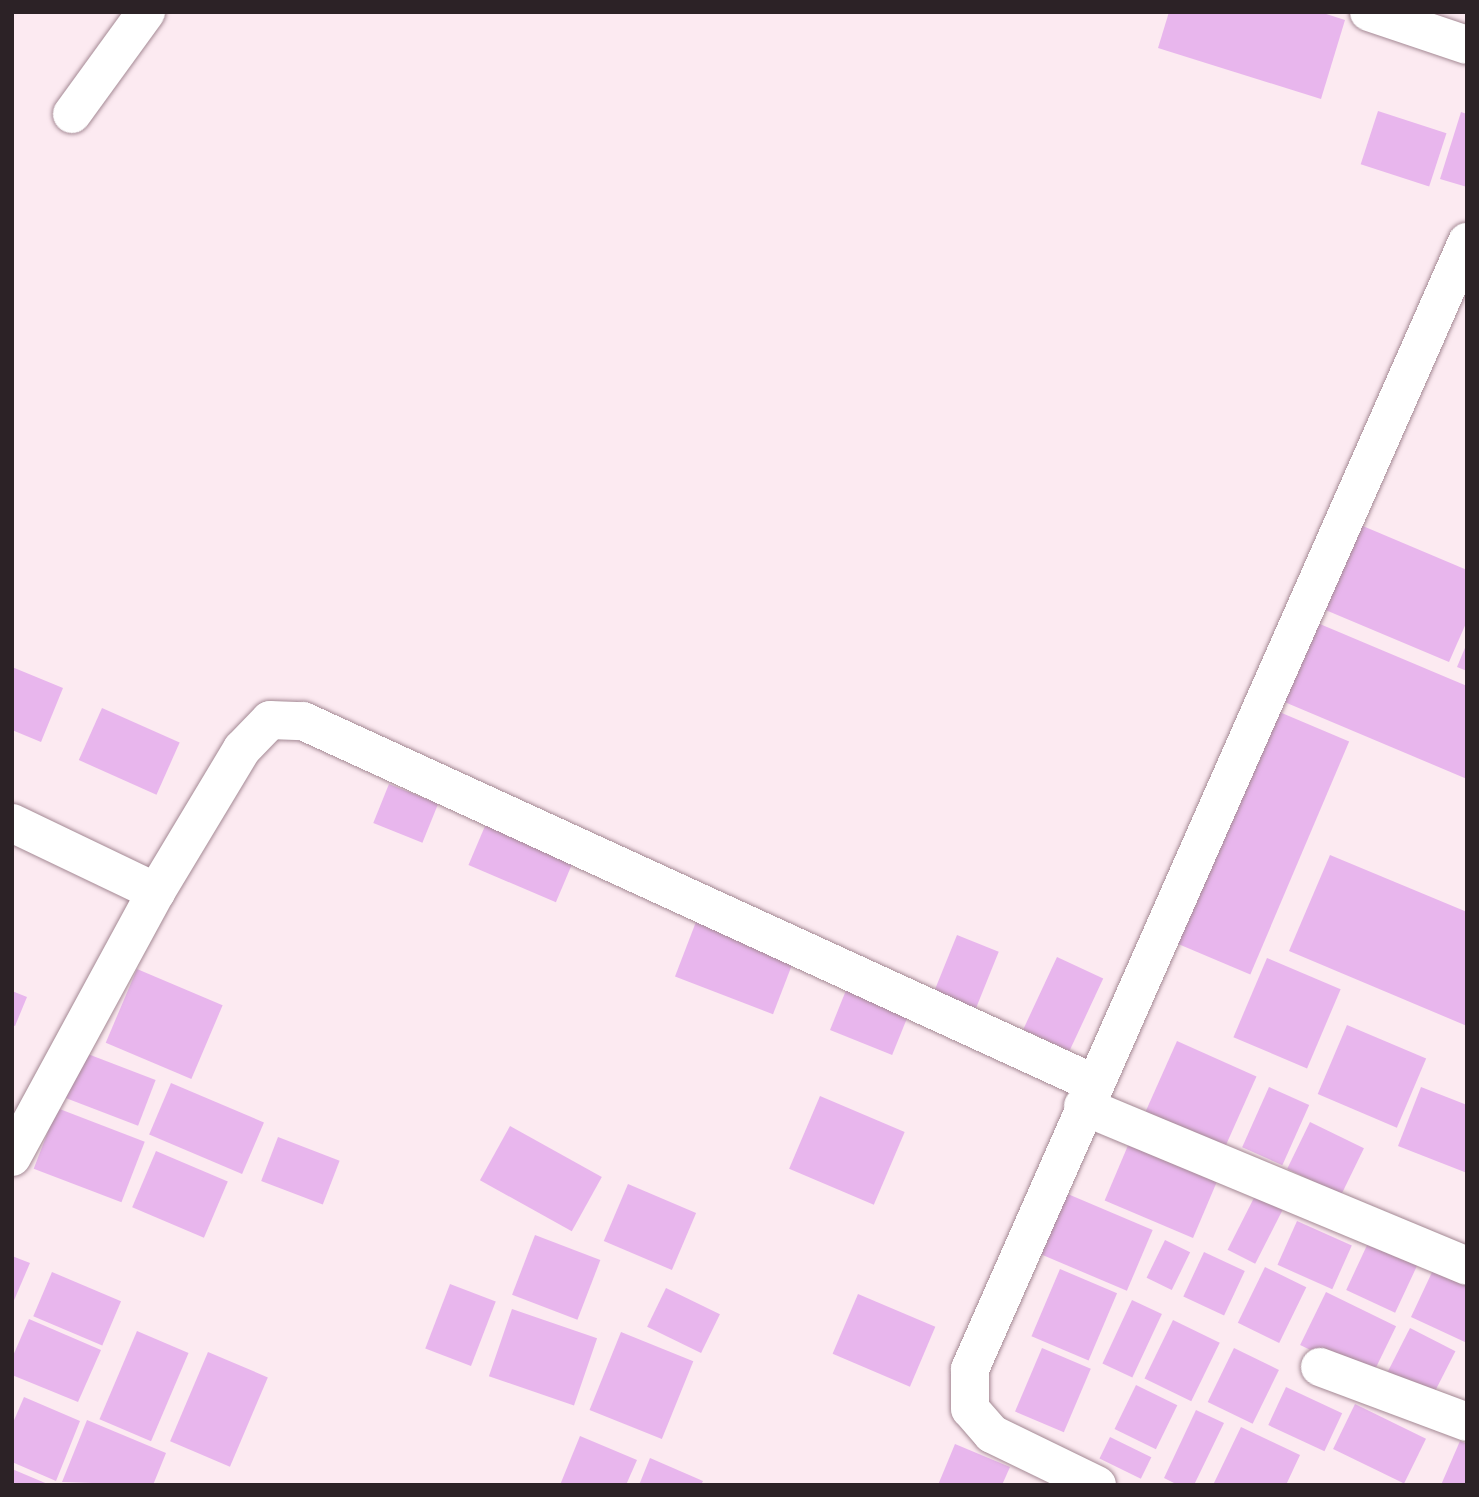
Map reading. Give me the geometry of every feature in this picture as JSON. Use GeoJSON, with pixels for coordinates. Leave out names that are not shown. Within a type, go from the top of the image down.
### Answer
{"type":"FeatureCollection","features":[{"type":"Feature","properties":{"kind":"street"},"geometry":{"type":"LineString","coordinates":[[72,114],[146,12]]}},
{"type":"Feature","properties":{"kind":"street"},"geometry":{"type":"LineString","coordinates":[[1369,12],[1467,45]]}},
{"type":"Feature","properties":{"kind":"street"},"geometry":{"type":"LineString","coordinates":[[1097,1485],[992,1434],[970,1409],[967,1390],[970,1369],[1088,1095],[1467,242]]}},
{"type":"Feature","properties":{"kind":"street"},"geometry":{"type":"LineString","coordinates":[[12,1157],[156,892],[242,749],[270,720],[303,721],[1088,1095],[1467,1266]]}},
{"type":"Feature","properties":{"kind":"street"},"geometry":{"type":"LineString","coordinates":[[12,823],[156,892]]}},
{"type":"Feature","properties":{"kind":"street"},"geometry":{"type":"LineString","coordinates":[[1320,1367],[1467,1422]]}},
{"type":"Feature","properties":{"kind":"building"},"geometry":{"type":"Polygon","coordinates":[[[1169,12],[1320,12],[1345,20],[1321,99],[1158,48],[1169,12]]]}},
{"type":"Feature","properties":{"kind":"building"},"geometry":{"type":"Polygon","coordinates":[[[1378,111],[1446,133],[1429,187],[1361,164],[1378,111]]]}},
{"type":"Feature","properties":{"kind":"building"},"geometry":{"type":"Polygon","coordinates":[[[1461,112],[1467,114],[1467,187],[1440,179],[1461,112]]]}},
{"type":"Feature","properties":{"kind":"building"},"geometry":{"type":"Polygon","coordinates":[[[1351,521],[1467,570],[1467,621],[1449,662],[1316,606],[1351,521]]]}},
{"type":"Feature","properties":{"kind":"building"},"geometry":{"type":"Polygon","coordinates":[[[1308,619],[1467,686],[1467,779],[1275,698],[1308,619]]]}},
{"type":"Feature","properties":{"kind":"building"},"geometry":{"type":"Polygon","coordinates":[[[1467,643],[1467,671],[1457,667],[1467,643]]]}},
{"type":"Feature","properties":{"kind":"building"},"geometry":{"type":"Polygon","coordinates":[[[12,667],[63,688],[41,742],[12,730],[12,667]]]}},
{"type":"Feature","properties":{"kind":"building"},"geometry":{"type":"Polygon","coordinates":[[[102,708],[180,743],[156,795],[79,760],[102,708]]]}},
{"type":"Feature","properties":{"kind":"building"},"geometry":{"type":"Polygon","coordinates":[[[1270,708],[1349,742],[1250,974],[1171,941],[1270,708]]]}},
{"type":"Feature","properties":{"kind":"building"},"geometry":{"type":"Polygon","coordinates":[[[389,784],[438,804],[422,843],[373,823],[389,784]]]}},
{"type":"Feature","properties":{"kind":"building"},"geometry":{"type":"Polygon","coordinates":[[[488,819],[575,856],[556,902],[468,865],[488,819]]]}},
{"type":"Feature","properties":{"kind":"building"},"geometry":{"type":"Polygon","coordinates":[[[1330,855],[1467,912],[1467,1026],[1289,951],[1330,855]]]}},
{"type":"Feature","properties":{"kind":"building"},"geometry":{"type":"Polygon","coordinates":[[[699,914],[797,952],[773,1014],[675,977],[699,914]]]}},
{"type":"Feature","properties":{"kind":"building"},"geometry":{"type":"Polygon","coordinates":[[[957,935],[999,952],[976,1008],[934,992],[957,935]]]}},
{"type":"Feature","properties":{"kind":"building"},"geometry":{"type":"Polygon","coordinates":[[[1057,957],[1103,979],[1069,1051],[1023,1030],[1057,957]]]}},
{"type":"Feature","properties":{"kind":"building"},"geometry":{"type":"Polygon","coordinates":[[[1267,958],[1341,989],[1307,1068],[1233,1037],[1267,958]]]}},
{"type":"Feature","properties":{"kind":"building"},"geometry":{"type":"Polygon","coordinates":[[[137,969],[223,1005],[191,1079],[106,1043],[137,969]]]}},
{"type":"Feature","properties":{"kind":"building"},"geometry":{"type":"Polygon","coordinates":[[[851,978],[913,1003],[892,1055],[830,1030],[851,978]]]}},
{"type":"Feature","properties":{"kind":"building"},"geometry":{"type":"Polygon","coordinates":[[[12,991],[27,997],[15,1026],[12,1025],[12,991]]]}},
{"type":"Feature","properties":{"kind":"building"},"geometry":{"type":"Polygon","coordinates":[[[1347,1025],[1426,1059],[1397,1128],[1318,1094],[1347,1025]]]}},
{"type":"Feature","properties":{"kind":"building"},"geometry":{"type":"Polygon","coordinates":[[[1177,1041],[1256,1076],[1224,1150],[1144,1115],[1177,1041]]]}},
{"type":"Feature","properties":{"kind":"building"},"geometry":{"type":"Polygon","coordinates":[[[80,1051],[156,1080],[138,1126],[62,1097],[80,1051]]]}},
{"type":"Feature","properties":{"kind":"building"},"geometry":{"type":"Polygon","coordinates":[[[171,1083],[264,1122],[242,1174],[149,1135],[171,1083]]]}},
{"type":"Feature","properties":{"kind":"building"},"geometry":{"type":"Polygon","coordinates":[[[1269,1087],[1309,1105],[1282,1165],[1242,1147],[1269,1087]]]}},
{"type":"Feature","properties":{"kind":"building"},"geometry":{"type":"Polygon","coordinates":[[[1421,1087],[1467,1105],[1467,1173],[1398,1146],[1421,1087]]]}},
{"type":"Feature","properties":{"kind":"building"},"geometry":{"type":"Polygon","coordinates":[[[820,1096],[905,1132],[874,1205],[789,1169],[820,1096]]]}},
{"type":"Feature","properties":{"kind":"building"},"geometry":{"type":"Polygon","coordinates":[[[57,1108],[145,1142],[121,1202],[34,1169],[57,1108]]]}},
{"type":"Feature","properties":{"kind":"building"},"geometry":{"type":"Polygon","coordinates":[[[1310,1122],[1364,1148],[1341,1195],[1287,1169],[1310,1122]]]}},
{"type":"Feature","properties":{"kind":"building"},"geometry":{"type":"Polygon","coordinates":[[[510,1126],[602,1177],[572,1231],[480,1180],[510,1126]]]}},
{"type":"Feature","properties":{"kind":"building"},"geometry":{"type":"Polygon","coordinates":[[[1132,1136],[1220,1174],[1193,1238],[1105,1200],[1132,1136]]]}},
{"type":"Feature","properties":{"kind":"building"},"geometry":{"type":"Polygon","coordinates":[[[278,1137],[340,1161],[323,1205],[261,1181],[278,1137]]]}},
{"type":"Feature","properties":{"kind":"building"},"geometry":{"type":"Polygon","coordinates":[[[156,1151],[228,1181],[204,1238],[132,1207],[156,1151]]]}},
{"type":"Feature","properties":{"kind":"building"},"geometry":{"type":"Polygon","coordinates":[[[628,1184],[696,1213],[672,1270],[604,1241],[628,1184]]]}},
{"type":"Feature","properties":{"kind":"building"},"geometry":{"type":"Polygon","coordinates":[[[1056,1189],[1153,1230],[1127,1291],[1030,1250],[1056,1189]]]}},
{"type":"Feature","properties":{"kind":"building"},"geometry":{"type":"Polygon","coordinates":[[[1258,1190],[1286,1204],[1255,1264],[1228,1250],[1258,1190]]]}},
{"type":"Feature","properties":{"kind":"building"},"geometry":{"type":"Polygon","coordinates":[[[1297,1221],[1352,1245],[1332,1289],[1277,1265],[1297,1221]]]}},
{"type":"Feature","properties":{"kind":"building"},"geometry":{"type":"Polygon","coordinates":[[[535,1235],[600,1260],[577,1320],[512,1295],[535,1235]]]}},
{"type":"Feature","properties":{"kind":"building"},"geometry":{"type":"Polygon","coordinates":[[[1165,1240],[1190,1252],[1172,1290],[1147,1278],[1165,1240]]]}},
{"type":"Feature","properties":{"kind":"building"},"geometry":{"type":"Polygon","coordinates":[[[1369,1241],[1418,1264],[1395,1313],[1346,1290],[1369,1241]]]}},
{"type":"Feature","properties":{"kind":"building"},"geometry":{"type":"Polygon","coordinates":[[[1204,1252],[1245,1271],[1224,1315],[1183,1296],[1204,1252]]]}},
{"type":"Feature","properties":{"kind":"building"},"geometry":{"type":"Polygon","coordinates":[[[12,1256],[30,1263],[12,1305],[12,1256]]]}},
{"type":"Feature","properties":{"kind":"building"},"geometry":{"type":"Polygon","coordinates":[[[1265,1267],[1306,1287],[1279,1343],[1238,1323],[1265,1267]]]}},
{"type":"Feature","properties":{"kind":"building"},"geometry":{"type":"Polygon","coordinates":[[[1434,1268],[1467,1283],[1467,1343],[1411,1317],[1434,1268]]]}},
{"type":"Feature","properties":{"kind":"building"},"geometry":{"type":"Polygon","coordinates":[[[1060,1269],[1117,1293],[1089,1360],[1031,1336],[1060,1269]]]}},
{"type":"Feature","properties":{"kind":"building"},"geometry":{"type":"Polygon","coordinates":[[[52,1272],[121,1301],[102,1345],[33,1316],[52,1272]]]}},
{"type":"Feature","properties":{"kind":"building"},"geometry":{"type":"Polygon","coordinates":[[[450,1284],[496,1302],[471,1366],[425,1348],[450,1284]]]}},
{"type":"Feature","properties":{"kind":"building"},"geometry":{"type":"Polygon","coordinates":[[[666,1288],[720,1314],[701,1353],[647,1327],[666,1288]]]}},
{"type":"Feature","properties":{"kind":"building"},"geometry":{"type":"Polygon","coordinates":[[[1326,1292],[1396,1326],[1370,1379],[1300,1345],[1326,1292]]]}},
{"type":"Feature","properties":{"kind":"building"},"geometry":{"type":"Polygon","coordinates":[[[858,1294],[935,1327],[910,1387],[833,1354],[858,1294]]]}},
{"type":"Feature","properties":{"kind":"building"},"geometry":{"type":"Polygon","coordinates":[[[1132,1300],[1162,1314],[1132,1377],[1102,1363],[1132,1300]]]}},
{"type":"Feature","properties":{"kind":"building"},"geometry":{"type":"Polygon","coordinates":[[[512,1309],[597,1338],[574,1405],[489,1376],[512,1309]]]}},
{"type":"Feature","properties":{"kind":"building"},"geometry":{"type":"Polygon","coordinates":[[[29,1319],[101,1350],[78,1402],[12,1375],[12,1358],[29,1319]]]}},
{"type":"Feature","properties":{"kind":"building"},"geometry":{"type":"Polygon","coordinates":[[[1173,1320],[1220,1343],[1191,1401],[1145,1378],[1173,1320]]]}},
{"type":"Feature","properties":{"kind":"building"},"geometry":{"type":"Polygon","coordinates":[[[1410,1328],[1455,1351],[1432,1397],[1387,1373],[1410,1328]]]}},
{"type":"Feature","properties":{"kind":"building"},"geometry":{"type":"Polygon","coordinates":[[[137,1331],[189,1353],[151,1441],[99,1419],[137,1331]]]}},
{"type":"Feature","properties":{"kind":"building"},"geometry":{"type":"Polygon","coordinates":[[[621,1332],[693,1361],[662,1439],[590,1410],[621,1332]]]}},
{"type":"Feature","properties":{"kind":"building"},"geometry":{"type":"Polygon","coordinates":[[[1042,1348],[1091,1369],[1064,1432],[1015,1412],[1042,1348]]]}},
{"type":"Feature","properties":{"kind":"building"},"geometry":{"type":"Polygon","coordinates":[[[1234,1348],[1279,1370],[1253,1424],[1208,1402],[1234,1348]]]}},
{"type":"Feature","properties":{"kind":"building"},"geometry":{"type":"Polygon","coordinates":[[[208,1352],[268,1377],[230,1467],[170,1441],[208,1352]]]}},
{"type":"Feature","properties":{"kind":"building"},"geometry":{"type":"Polygon","coordinates":[[[1136,1385],[1177,1405],[1156,1449],[1115,1429],[1136,1385]]]}},
{"type":"Feature","properties":{"kind":"building"},"geometry":{"type":"Polygon","coordinates":[[[1286,1387],[1342,1413],[1324,1451],[1268,1425],[1286,1387]]]}},
{"type":"Feature","properties":{"kind":"building"},"geometry":{"type":"Polygon","coordinates":[[[24,1397],[80,1421],[56,1481],[12,1462],[12,1425],[24,1397]]]}},
{"type":"Feature","properties":{"kind":"building"},"geometry":{"type":"Polygon","coordinates":[[[1355,1404],[1426,1439],[1404,1484],[1333,1449],[1355,1404]]]}},
{"type":"Feature","properties":{"kind":"building"},"geometry":{"type":"Polygon","coordinates":[[[1196,1410],[1224,1423],[1194,1485],[1178,1485],[1164,1478],[1196,1410]]]}},
{"type":"Feature","properties":{"kind":"building"},"geometry":{"type":"Polygon","coordinates":[[[87,1420],[166,1453],[153,1485],[62,1482],[87,1420]]]}},
{"type":"Feature","properties":{"kind":"building"},"geometry":{"type":"Polygon","coordinates":[[[1241,1427],[1300,1455],[1286,1485],[1213,1485],[1241,1427]]]}},
{"type":"Feature","properties":{"kind":"building"},"geometry":{"type":"Polygon","coordinates":[[[580,1436],[637,1460],[626,1485],[560,1485],[580,1436]]]}},
{"type":"Feature","properties":{"kind":"building"},"geometry":{"type":"Polygon","coordinates":[[[1110,1437],[1151,1457],[1141,1479],[1099,1459],[1110,1437]]]}},
{"type":"Feature","properties":{"kind":"building"},"geometry":{"type":"Polygon","coordinates":[[[1460,1441],[1467,1444],[1467,1485],[1441,1485],[1460,1441]]]}},
{"type":"Feature","properties":{"kind":"building"},"geometry":{"type":"Polygon","coordinates":[[[955,1444],[1010,1467],[1002,1485],[938,1485],[955,1444]]]}},
{"type":"Feature","properties":{"kind":"building"},"geometry":{"type":"Polygon","coordinates":[[[650,1458],[703,1481],[701,1485],[639,1485],[650,1458]]]}},
{"type":"Feature","properties":{"kind":"building"},"geometry":{"type":"Polygon","coordinates":[[[12,1469],[50,1485],[12,1485],[12,1469]]]}}]}
